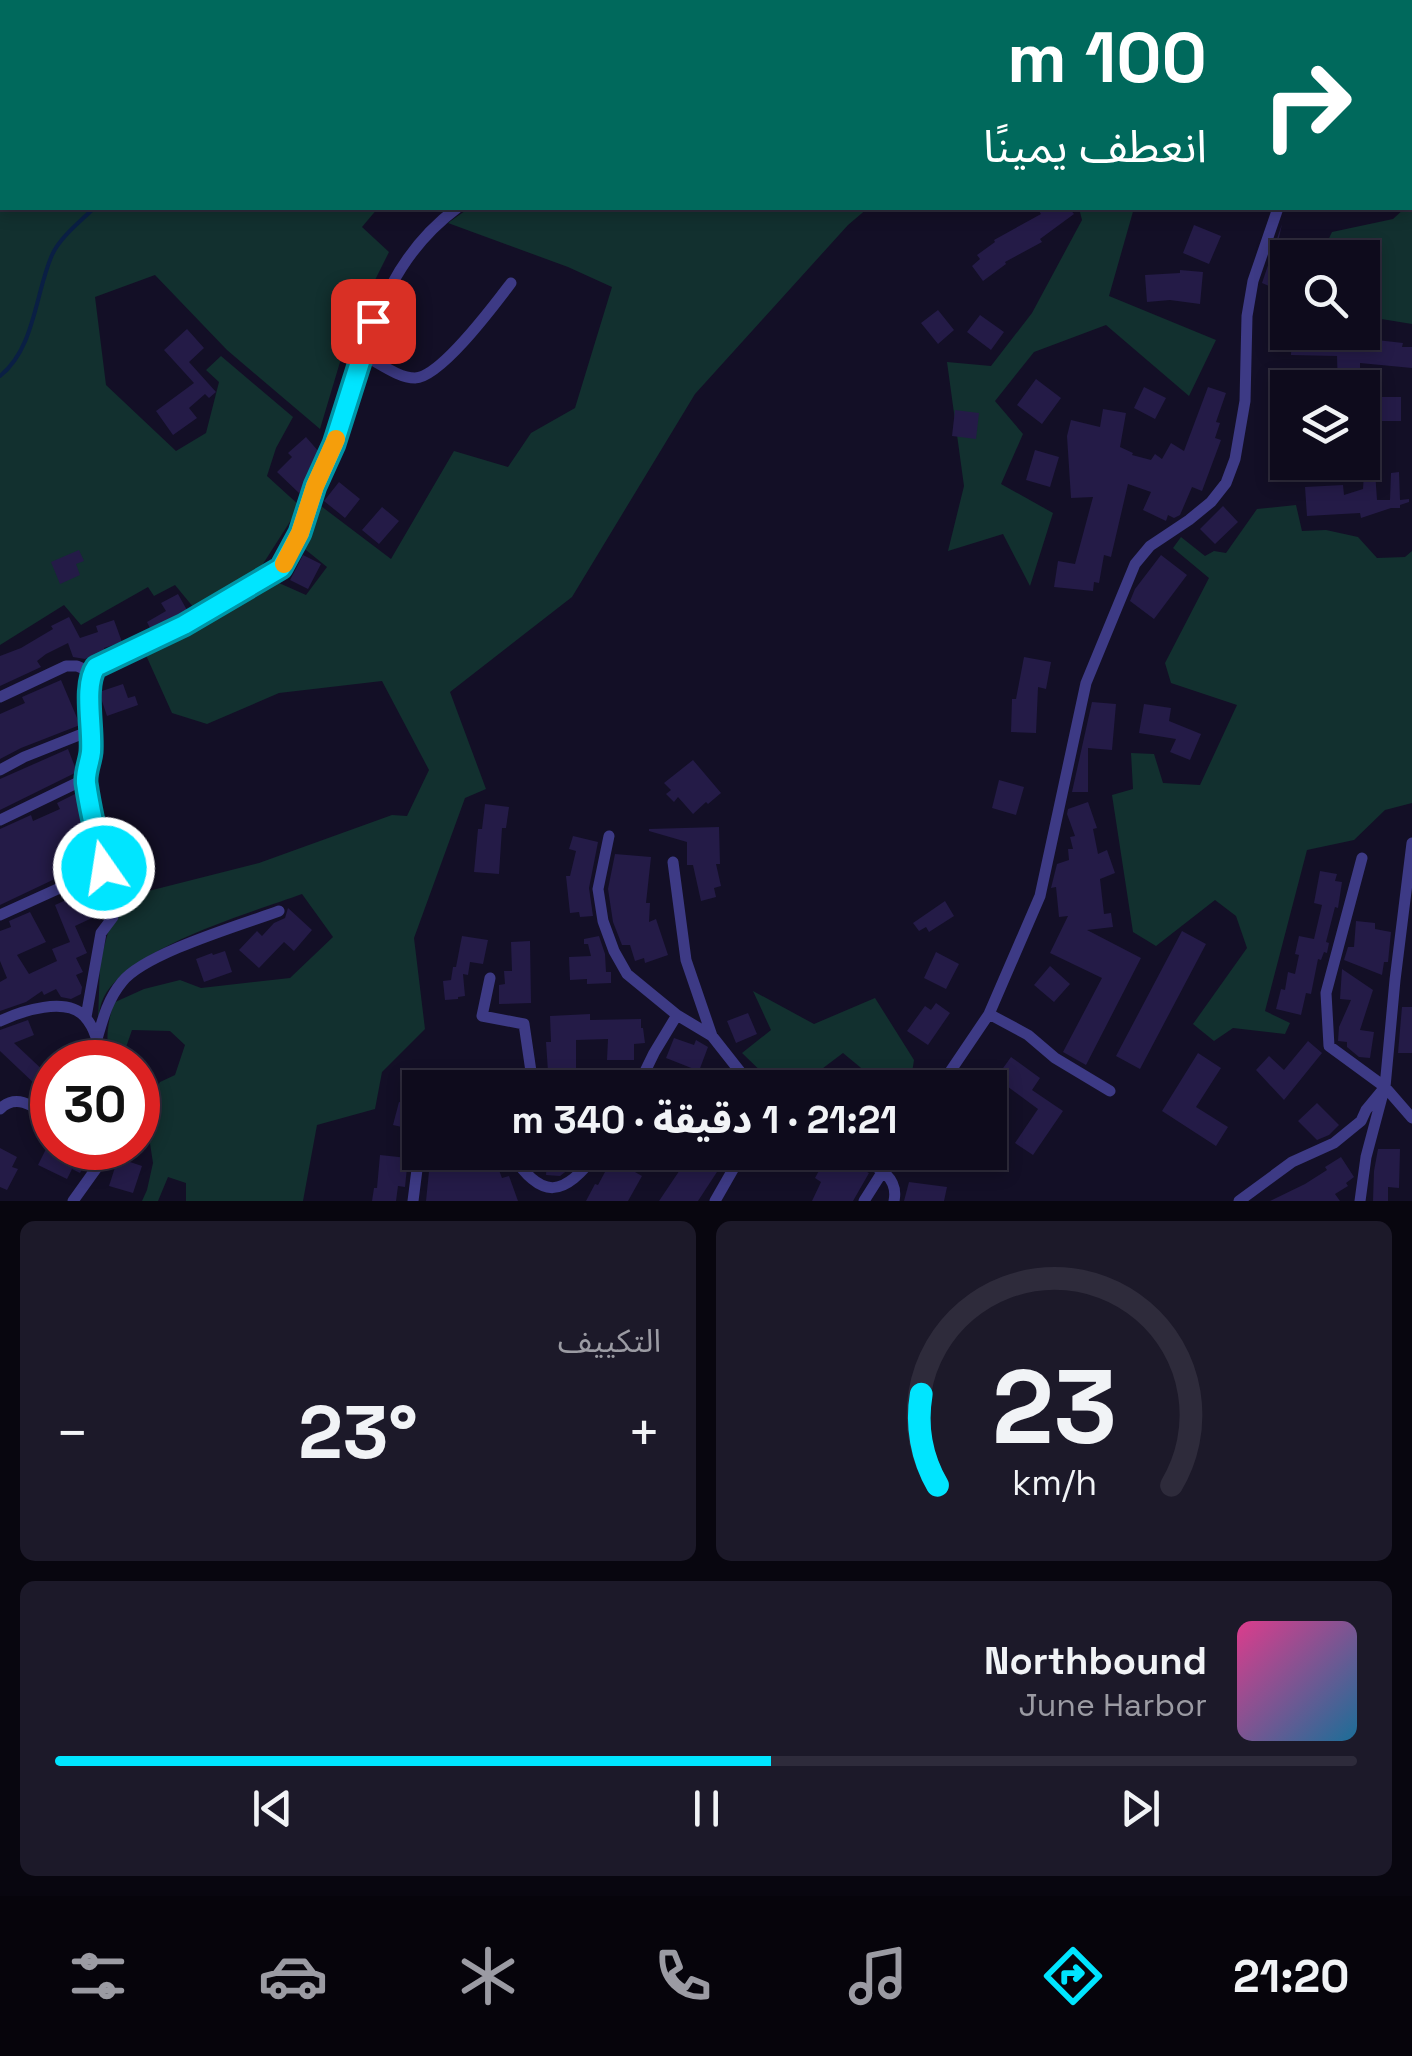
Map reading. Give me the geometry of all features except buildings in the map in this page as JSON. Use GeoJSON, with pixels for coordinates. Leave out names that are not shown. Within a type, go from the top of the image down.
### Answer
{"type":"FeatureCollection","features":[{"type":"Feature","properties":{"kind":"street"},"geometry":{"type":"LineString","coordinates":[[86,1018],[101,933],[112,917],[114,898],[86,778],[91,756],[91,672],[184,625],[281,568],[300,533],[334,444],[373,321],[399,268],[454,210]]}},
{"type":"Feature","properties":{"kind":"street"},"geometry":{"type":"LineString","coordinates":[[952,1070],[989,1014],[1040,896],[1086,683],[1135,564],[1150,546],[1211,502],[1226,483],[1245,401],[1252,282],[1277,210]]}},
{"type":"Feature","properties":{"kind":"street"},"geometry":{"type":"LineString","coordinates":[[363,355],[404,376],[426,375],[477,326],[512,283]]}},
{"type":"Feature","properties":{"kind":"street"},"geometry":{"type":"LineString","coordinates":[[0,697],[66,666],[91,672]]}},
{"type":"Feature","properties":{"kind":"street"},"geometry":{"type":"LineString","coordinates":[[0,770],[92,730]]}},
{"type":"Feature","properties":{"kind":"street"},"geometry":{"type":"LineString","coordinates":[[0,820],[86,778]]}},
{"type":"Feature","properties":{"kind":"street"},"geometry":{"type":"LineString","coordinates":[[608,836],[598,889],[603,921],[614,951],[627,974],[677,1015],[712,1036]]}},
{"type":"Feature","properties":{"kind":"street"},"geometry":{"type":"LineString","coordinates":[[1360,1201],[1366,1157],[1385,1087],[1412,844]]}},
{"type":"Feature","properties":{"kind":"street"},"geometry":{"type":"LineString","coordinates":[[1362,858],[1326,993],[1329,1046],[1385,1087],[1412,1118]]}},
{"type":"Feature","properties":{"kind":"street"},"geometry":{"type":"LineString","coordinates":[[673,862],[686,960],[712,1036],[739,1070]]}},
{"type":"Feature","properties":{"kind":"street"},"geometry":{"type":"LineString","coordinates":[[0,915],[104,868]]}},
{"type":"Feature","properties":{"kind":"street"},"geometry":{"type":"LineString","coordinates":[[97,1039],[107,1004],[124,978],[156,958],[279,912]]}},
{"type":"Feature","properties":{"kind":"street"},"geometry":{"type":"LineString","coordinates":[[490,978],[482,1016],[524,1024],[531,1070]]}},
{"type":"Feature","properties":{"kind":"street"},"geometry":{"type":"LineString","coordinates":[[0,1021],[66,1006],[86,1018],[97,1039]]}},
{"type":"Feature","properties":{"kind":"street"},"geometry":{"type":"LineString","coordinates":[[989,1014],[1014,1026],[1055,1058],[1110,1090]]}},
{"type":"Feature","properties":{"kind":"street"},"geometry":{"type":"LineString","coordinates":[[646,1070],[677,1015]]}},
{"type":"Feature","properties":{"kind":"street"},"geometry":{"type":"LineString","coordinates":[[1240,1201],[1292,1162],[1334,1143],[1361,1121],[1385,1087]]}},
{"type":"Feature","properties":{"kind":"street"},"geometry":{"type":"LineString","coordinates":[[0,1108],[14,1100],[30,1106]]}},
{"type":"Feature","properties":{"kind":"street"},"geometry":{"type":"LineString","coordinates":[[72,1201],[95,1170]]}},
{"type":"Feature","properties":{"kind":"street"},"geometry":{"type":"LineString","coordinates":[[413,1201],[417,1170]]}},
{"type":"Feature","properties":{"kind":"street"},"geometry":{"type":"LineString","coordinates":[[519,1170],[544,1191],[561,1191],[584,1170]]}},
{"type":"Feature","properties":{"kind":"street"},"geometry":{"type":"LineString","coordinates":[[715,1201],[733,1170]]}},
{"type":"Feature","properties":{"kind":"street"},"geometry":{"type":"LineString","coordinates":[[864,1201],[883,1171],[896,1191],[894,1201]]}},
{"type":"Feature","properties":{"kind":"green space"},"geometry":{"type":"Polygon","coordinates":[[[0,210],[376,210],[362,227],[389,252],[349,332],[320,429],[227,350],[155,275],[95,297],[106,385],[176,451],[206,433],[219,382],[206,370],[221,356],[293,417],[276,448],[267,476],[300,506],[254,578],[194,608],[175,585],[154,596],[148,587],[81,625],[64,605],[0,645],[0,210]]]}},
{"type":"Feature","properties":{"kind":"green space"},"geometry":{"type":"Polygon","coordinates":[[[466,210],[866,210],[695,394],[572,597],[450,692],[486,789],[465,798],[414,938],[425,1029],[382,1072],[375,1109],[317,1125],[303,1201],[186,1201],[186,1183],[168,1177],[158,1201],[142,1201],[151,1170],[160,1170],[160,1082],[175,1075],[185,1045],[170,1031],[132,1030],[129,1040],[108,1040],[113,1003],[144,989],[180,980],[201,988],[290,978],[333,937],[302,894],[252,911],[192,934],[137,964],[116,981],[103,999],[98,1022],[100,962],[117,899],[259,863],[392,815],[407,816],[429,770],[382,681],[279,693],[207,724],[172,713],[145,653],[279,583],[306,595],[327,567],[301,546],[317,503],[391,559],[454,451],[508,467],[531,433],[575,408],[612,287],[448,223],[466,210]]]}},
{"type":"Feature","properties":{"kind":"green space"},"geometry":{"type":"Polygon","coordinates":[[[1080,210],[1133,210],[1109,296],[1216,340],[1189,396],[1106,325],[1034,352],[995,401],[1023,434],[1001,484],[1053,513],[1030,586],[1003,534],[948,551],[964,486],[947,362],[991,366],[1032,313],[1082,220],[1080,210]]]}},
{"type":"Feature","properties":{"kind":"green space"},"geometry":{"type":"Polygon","coordinates":[[[1403,210],[1412,210],[1412,324],[1380,319],[1380,240],[1328,240],[1332,232],[1393,219],[1403,210]]]}},
{"type":"Feature","properties":{"kind":"green space"},"geometry":{"type":"Polygon","coordinates":[[[1296,505],[1302,531],[1326,530],[1358,537],[1377,558],[1405,557],[1412,551],[1412,803],[1385,810],[1354,840],[1307,850],[1265,1011],[1290,1023],[1285,1034],[1233,1028],[1214,1041],[1193,1024],[1247,948],[1236,916],[1215,900],[1156,946],[1133,932],[1112,795],[1133,789],[1131,753],[1154,754],[1163,783],[1200,785],[1237,705],[1171,683],[1165,663],[1209,578],[1173,548],[1181,537],[1205,556],[1214,551],[1226,553],[1257,509],[1296,505]]]}},
{"type":"Feature","properties":{"kind":"green space"},"geometry":{"type":"Polygon","coordinates":[[[753,991],[814,1024],[875,998],[914,1060],[912,1070],[864,1070],[843,1053],[820,1070],[760,1070],[742,1053],[771,1030],[753,991]]]}},
{"type":"Feature","properties":{"kind":"waterway"},"geometry":{"type":"LineString","coordinates":[[0,376],[12,364],[27,336],[56,248],[92,210]]}},
{"type":"Feature","properties":{"kind":"slow traffic"},"geometry":{"type":"LineString","coordinates":[[284,564],[336,439]]}},
{"type":"Feature","properties":{"kind":"route"},"geometry":{"type":"LineString","coordinates":[[104,868],[86,778],[91,756],[91,672],[184,625],[281,568],[300,533],[334,444],[373,321]]}}]}
